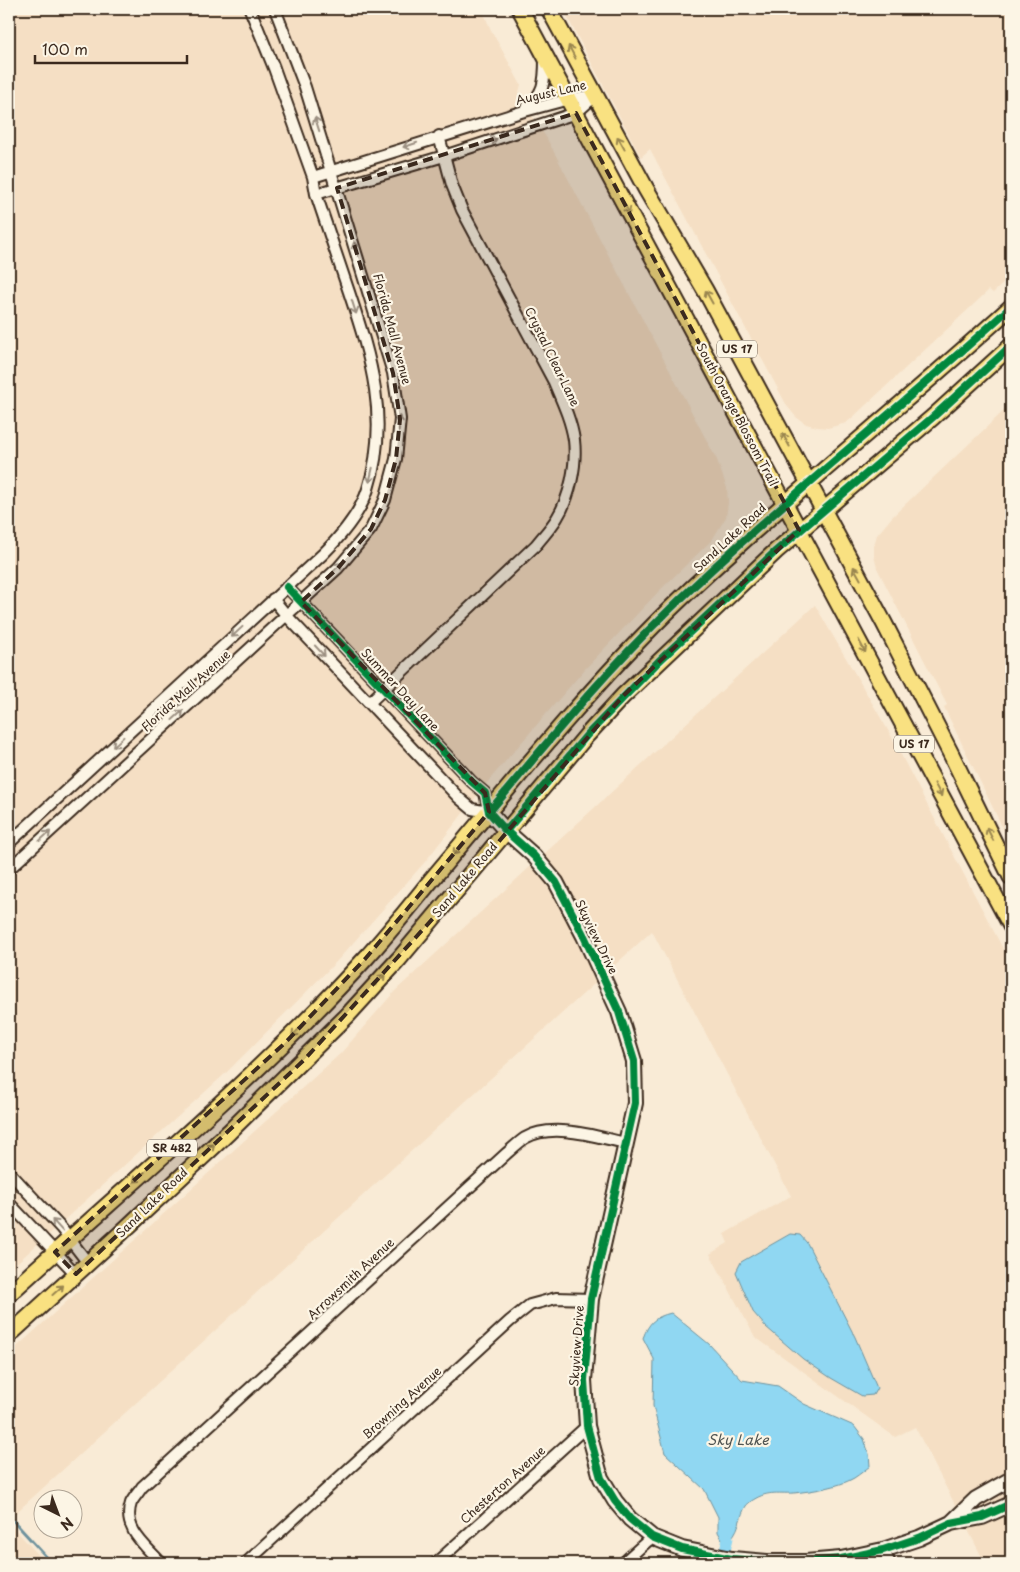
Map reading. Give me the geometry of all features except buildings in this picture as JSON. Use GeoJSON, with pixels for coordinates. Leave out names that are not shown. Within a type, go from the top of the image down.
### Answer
{"type":"FeatureCollection","features":[{"type":"Feature","properties":{"kind":"main road","name":"South Orange Blossom Trail"},"geometry":{"type":"LineString","coordinates":[[520,9],[748,438],[785,503],[1011,926]]}},
{"type":"Feature","properties":{"kind":"main road"},"geometry":{"type":"LineString","coordinates":[[549,9],[596,95]]}},
{"type":"Feature","properties":{"kind":"main road","name":"US 17"},"geometry":{"type":"LineString","coordinates":[[596,95],[662,217],[705,290],[914,680],[1011,877]]}},
{"type":"Feature","properties":{"kind":"main road","name":"Sand Lake Road"},"geometry":{"type":"LineString","coordinates":[[9,1294],[248,1079],[330,996],[378,944],[571,714],[612,668],[667,612],[785,503],[924,385],[1011,306]]}},
{"type":"Feature","properties":{"kind":"main road"},"geometry":{"type":"LineString","coordinates":[[1009,348],[1011,333]]}},
{"type":"Feature","properties":{"kind":"main road","name":"Sand Lake Road"},"geometry":{"type":"LineString","coordinates":[[9,1336],[260,1102],[347,1016],[405,952],[587,735],[623,696],[799,530],[933,417],[1009,348]]}},
{"type":"Feature","properties":{"kind":"main road"},"geometry":{"type":"LineString","coordinates":[[330,996],[347,1016]]}},
{"type":"Feature","properties":{"kind":"street","name":"Florida Mall Avenue"},"geometry":{"type":"LineString","coordinates":[[9,843],[335,542],[354,517],[368,490],[378,450],[379,412],[374,374],[316,194],[313,177],[274,68],[250,9]]}},
{"type":"Feature","properties":{"kind":"street","name":"Florida Mall Avenue"},"geometry":{"type":"LineString","coordinates":[[9,869],[338,568],[370,528],[385,500],[396,459],[400,419],[392,366],[305,87],[275,9]]}},
{"type":"Feature","properties":{"kind":"street"},"geometry":{"type":"LineString","coordinates":[[521,112],[534,102],[543,89],[544,53]]}},
{"type":"Feature","properties":{"kind":"street","name":"August Lane"},"geometry":{"type":"LineString","coordinates":[[313,177],[439,136],[521,112],[569,99],[596,95]]}},
{"type":"Feature","properties":{"kind":"street","name":"August Lane"},"geometry":{"type":"LineString","coordinates":[[316,194],[444,156],[576,113],[596,95]]}},
{"type":"Feature","properties":{"kind":"street","name":"Crystal Clear Lane"},"geometry":{"type":"LineString","coordinates":[[369,703],[536,545],[557,518],[567,497],[573,475],[574,441],[566,412],[554,382],[462,210],[439,136]]}},
{"type":"Feature","properties":{"kind":"street","name":"Summer Day Lane"},"geometry":{"type":"LineString","coordinates":[[287,587],[472,782],[485,793],[489,812]]}},
{"type":"Feature","properties":{"kind":"street"},"geometry":{"type":"LineString","coordinates":[[273,599],[286,616],[472,809],[489,812]]}},
{"type":"Feature","properties":{"kind":"street","name":"Skyview Drive"},"geometry":{"type":"LineString","coordinates":[[489,812],[506,831],[534,856],[556,882],[584,936],[619,1012],[634,1061],[635,1103],[592,1298],[584,1380],[588,1426],[601,1478],[615,1501],[630,1519],[652,1537],[682,1549],[732,1559],[806,1563],[841,1559],[883,1550],[919,1538],[950,1523],[982,1516],[1011,1504]]}},
{"type":"Feature","properties":{"kind":"street","name":"Arrowsmith Avenue"},"geometry":{"type":"LineString","coordinates":[[161,1563],[132,1531],[128,1516],[132,1502],[142,1487],[507,1153],[526,1138],[541,1132],[562,1131],[626,1143]]}},
{"type":"Feature","properties":{"kind":"street"},"geometry":{"type":"LineString","coordinates":[[9,1172],[88,1263]]}},
{"type":"Feature","properties":{"kind":"street"},"geometry":{"type":"LineString","coordinates":[[9,1203],[76,1274]]}},
{"type":"Feature","properties":{"kind":"street","name":"Browning Avenue"},"geometry":{"type":"LineString","coordinates":[[246,1563],[503,1328],[530,1306],[556,1298],[592,1298]]}},
{"type":"Feature","properties":{"kind":"street","name":"Chesterton Avenue"},"geometry":{"type":"LineString","coordinates":[[436,1563],[588,1426]]}},
{"type":"Feature","properties":{"kind":"street","name":"Skyview Drive"},"geometry":{"type":"LineString","coordinates":[[950,1523],[976,1499],[1011,1479]]}},
{"type":"Feature","properties":{"kind":"street"},"geometry":{"type":"LineString","coordinates":[[623,1563],[652,1537]]}},
{"type":"Feature","properties":{"kind":"street"},"geometry":{"type":"LineString","coordinates":[[883,1550],[890,1563]]}},
{"type":"Feature","properties":{"kind":"highlighted area"},"geometry":{"type":"Polygon","coordinates":[[[576,113],[799,530],[623,696],[437,914],[304,1060],[76,1274],[55,1252],[285,1043],[365,959],[489,812],[485,793],[301,602],[338,568],[371,529],[385,500],[396,459],[400,419],[393,373],[337,188],[576,113]]]}},
{"type":"Feature","properties":{"kind":"shaded area"},"geometry":{"type":"Polygon","coordinates":[[[9,9],[482,9],[490,28],[521,85],[518,95],[546,137],[717,460],[727,488],[728,503],[726,517],[712,540],[659,591],[585,669],[490,779],[424,863],[337,961],[227,1072],[9,1270],[9,9]]]}},
{"type":"Feature","properties":{"kind":"shaded area"},"geometry":{"type":"Polygon","coordinates":[[[563,9],[1011,9],[1011,276],[993,293],[989,290],[846,423],[828,428],[806,424],[796,417],[787,406],[650,149],[641,157],[563,9]]]}},
{"type":"Feature","properties":{"kind":"shaded area"},"geometry":{"type":"Polygon","coordinates":[[[1011,404],[1011,845],[944,707],[947,705],[877,568],[874,545],[877,535],[893,516],[1011,404]]]}},
{"type":"Feature","properties":{"kind":"shaded area"},"geometry":{"type":"Polygon","coordinates":[[[815,605],[889,732],[1011,964],[1011,1563],[985,1563],[915,1427],[895,1437],[755,1337],[710,1254],[728,1243],[724,1234],[791,1196],[652,931],[41,1490],[32,1490],[32,1498],[9,1519],[9,1354],[341,1053],[395,991],[815,605]]]}},
{"type":"Feature","properties":{"kind":"shaded area"},"geometry":{"type":"Polygon","coordinates":[[[9,1523],[46,1563],[9,1563],[9,1523]]]}},
{"type":"Feature","properties":{"kind":"water"},"geometry":{"type":"Polygon","coordinates":[[[790,1234],[800,1235],[807,1243],[855,1337],[877,1388],[873,1395],[862,1396],[803,1359],[766,1327],[753,1312],[736,1272],[741,1262],[790,1234]]]}},
{"type":"Feature","properties":{"kind":"water","name":"Sky Lake"},"geometry":{"type":"Polygon","coordinates":[[[671,1313],[709,1344],[742,1380],[778,1386],[804,1404],[854,1426],[864,1439],[869,1454],[870,1466],[854,1478],[833,1486],[794,1493],[772,1493],[756,1498],[744,1509],[737,1529],[731,1538],[722,1539],[718,1532],[718,1517],[704,1489],[665,1453],[653,1406],[654,1359],[643,1338],[653,1321],[671,1313]]]}},
{"type":"Feature","properties":{"kind":"waterway"},"geometry":{"type":"LineString","coordinates":[[9,1516],[52,1563]]}},
{"type":"Feature","properties":{"kind":"waterway"},"geometry":{"type":"LineString","coordinates":[[722,1563],[728,1538]]}},
{"type":"Feature","properties":{"kind":"cycle path"},"geometry":{"type":"LineString","coordinates":[[489,812],[598,684],[667,612],[751,534],[1011,307]]}},
{"type":"Feature","properties":{"kind":"cycle path"},"geometry":{"type":"LineString","coordinates":[[506,831],[587,735],[659,661],[776,551],[933,417],[1011,346]]}},
{"type":"Feature","properties":{"kind":"cycle path"},"geometry":{"type":"LineString","coordinates":[[287,587],[472,782],[485,793],[489,812],[506,831],[534,856],[556,882],[584,936],[619,1012],[634,1061],[635,1103],[591,1299],[584,1380],[587,1426],[601,1478],[615,1501],[630,1519],[652,1537],[682,1549],[732,1559],[767,1562],[806,1562],[841,1559],[883,1550],[919,1538],[951,1523],[982,1517],[1011,1504]]}}]}
